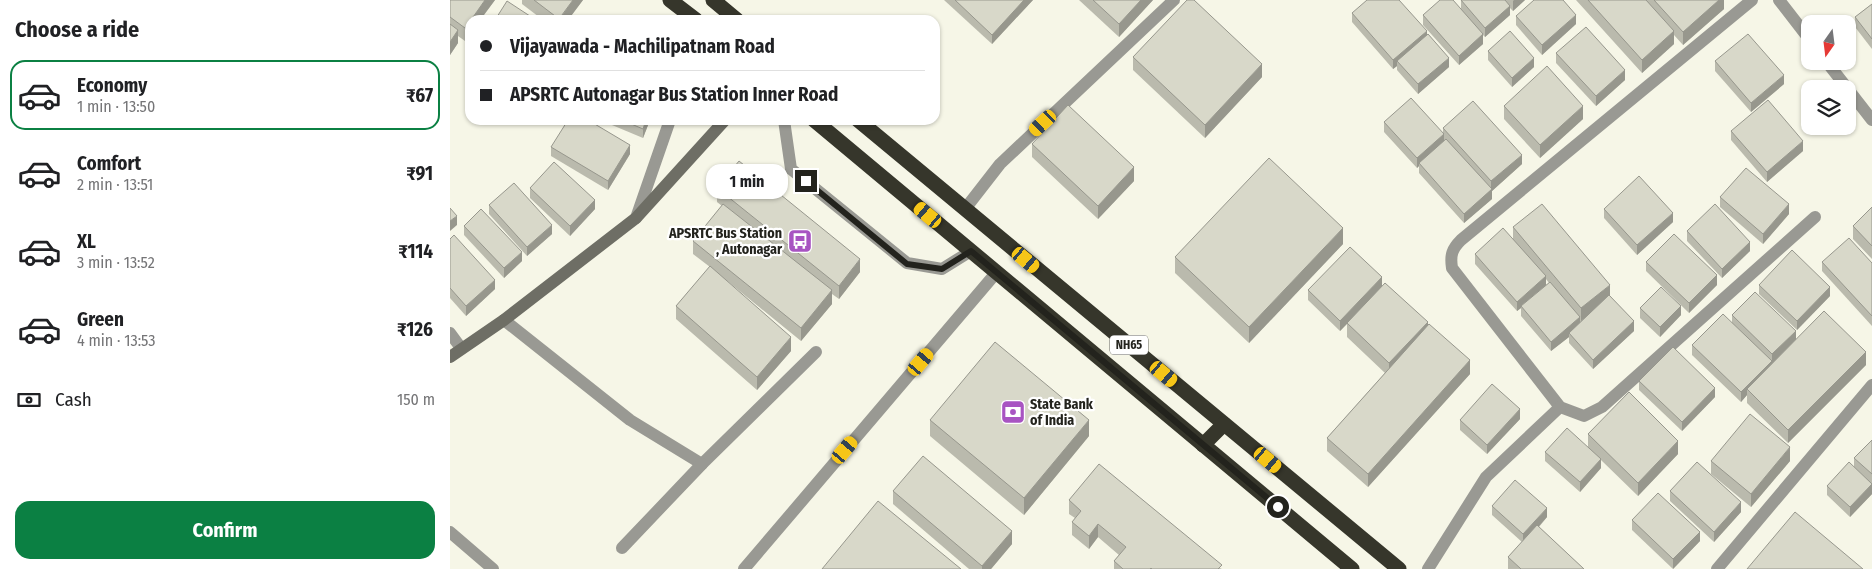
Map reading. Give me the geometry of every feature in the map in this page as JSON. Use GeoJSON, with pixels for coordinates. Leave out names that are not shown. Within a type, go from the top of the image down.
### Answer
{"type":"FeatureCollection","features":[{"type":"Feature","properties":{"kind":"highway"},"geometry":{"type":"LineString","coordinates":[[670,0],[690,15]]}},
{"type":"Feature","properties":{"kind":"highway"},"geometry":{"type":"LineString","coordinates":[[713,0],[731,15]]}},
{"type":"Feature","properties":{"kind":"highway","name":"NH65"},"geometry":{"type":"LineString","coordinates":[[820,125],[1352,569]]}},
{"type":"Feature","properties":{"kind":"highway","name":"NH65"},"geometry":{"type":"LineString","coordinates":[[864,125],[1399,569]]}},
{"type":"Feature","properties":{"kind":"highway"},"geometry":{"type":"LineString","coordinates":[[1204,445],[1224,424]]}},
{"type":"Feature","properties":{"kind":"street"},"geometry":{"type":"LineString","coordinates":[[965,209],[1000,164],[1174,0]]}},
{"type":"Feature","properties":{"kind":"street"},"geometry":{"type":"LineString","coordinates":[[1752,0],[1453,248],[1450,258],[1456,275],[1560,407],[1584,416],[1602,408],[1815,216]]}},
{"type":"Feature","properties":{"kind":"street"},"geometry":{"type":"LineString","coordinates":[[1778,0],[1801,29]]}},
{"type":"Feature","properties":{"kind":"street"},"geometry":{"type":"LineString","coordinates":[[1833,70],[1872,120]]}},
{"type":"Feature","properties":{"kind":"street"},"geometry":{"type":"LineString","coordinates":[[636,218],[668,125]]}},
{"type":"Feature","properties":{"kind":"street"},"geometry":{"type":"LineString","coordinates":[[450,357],[504,320],[636,218],[720,125]]}},
{"type":"Feature","properties":{"kind":"street"},"geometry":{"type":"LineString","coordinates":[[785,125],[791,169],[907,264],[942,269],[971,251]]}},
{"type":"Feature","properties":{"kind":"street"},"geometry":{"type":"LineString","coordinates":[[744,569],[996,273]]}},
{"type":"Feature","properties":{"kind":"street"},"geometry":{"type":"LineString","coordinates":[[504,320],[630,420],[702,464]]}},
{"type":"Feature","properties":{"kind":"street"},"geometry":{"type":"LineString","coordinates":[[450,333],[461,348]]}},
{"type":"Feature","properties":{"kind":"street"},"geometry":{"type":"LineString","coordinates":[[622,548],[702,464],[816,352]]}},
{"type":"Feature","properties":{"kind":"street"},"geometry":{"type":"LineString","coordinates":[[1717,569],[1872,385]]}},
{"type":"Feature","properties":{"kind":"street"},"geometry":{"type":"LineString","coordinates":[[1428,569],[1486,477],[1560,407]]}},
{"type":"Feature","properties":{"kind":"street"},"geometry":{"type":"LineString","coordinates":[[450,532],[494,569]]}},
{"type":"Feature","properties":{"kind":"building"},"geometry":{"type":"Polygon","coordinates":[[[450,0],[485,0],[474,15],[465,15],[465,28],[450,17],[450,0]]]}},
{"type":"Feature","properties":{"kind":"building"},"geometry":{"type":"Polygon","coordinates":[[[534,0],[573,0],[562,15],[554,15],[534,0]]]}},
{"type":"Feature","properties":{"kind":"building"},"geometry":{"type":"Polygon","coordinates":[[[955,0],[1024,0],[992,35],[955,0]]]}},
{"type":"Feature","properties":{"kind":"building"},"geometry":{"type":"Polygon","coordinates":[[[1093,0],[1141,0],[1119,24],[1093,0]]]}},
{"type":"Feature","properties":{"kind":"building"},"geometry":{"type":"Polygon","coordinates":[[[1187,0],[1194,0],[1262,64],[1205,125],[1133,57],[1187,0]]]}},
{"type":"Feature","properties":{"kind":"building"},"geometry":{"type":"Polygon","coordinates":[[[1367,0],[1399,0],[1427,31],[1393,60],[1352,13],[1367,0]]]}},
{"type":"Feature","properties":{"kind":"building"},"geometry":{"type":"Polygon","coordinates":[[[1440,0],[1453,0],[1483,34],[1459,56],[1423,15],[1440,0]]]}},
{"type":"Feature","properties":{"kind":"building"},"geometry":{"type":"Polygon","coordinates":[[[1461,0],[1505,0],[1510,6],[1485,28],[1461,0]]]}},
{"type":"Feature","properties":{"kind":"building"},"geometry":{"type":"Polygon","coordinates":[[[1534,0],[1563,0],[1576,15],[1542,45],[1516,16],[1534,0]]]}},
{"type":"Feature","properties":{"kind":"building"},"geometry":{"type":"Polygon","coordinates":[[[1588,0],[1646,0],[1674,31],[1642,60],[1588,0]]]}},
{"type":"Feature","properties":{"kind":"building"},"geometry":{"type":"Polygon","coordinates":[[[1654,0],[1719,0],[1683,32],[1654,0]]]}},
{"type":"Feature","properties":{"kind":"building"},"geometry":{"type":"Polygon","coordinates":[[[507,1],[528,15],[498,15],[507,1]]]}},
{"type":"Feature","properties":{"kind":"building"},"geometry":{"type":"Polygon","coordinates":[[[1872,4],[1872,39],[1856,18],[1856,16],[1872,4]]]}},
{"type":"Feature","properties":{"kind":"building"},"geometry":{"type":"Polygon","coordinates":[[[450,24],[458,30],[450,42],[450,24]]]}},
{"type":"Feature","properties":{"kind":"building"},"geometry":{"type":"Polygon","coordinates":[[[1586,27],[1625,70],[1596,96],[1556,53],[1586,27]]]}},
{"type":"Feature","properties":{"kind":"building"},"geometry":{"type":"Polygon","coordinates":[[[1510,31],[1534,58],[1512,78],[1488,51],[1510,31]]]}},
{"type":"Feature","properties":{"kind":"building"},"geometry":{"type":"Polygon","coordinates":[[[1428,34],[1449,58],[1418,84],[1397,61],[1428,34]]]}},
{"type":"Feature","properties":{"kind":"building"},"geometry":{"type":"Polygon","coordinates":[[[1748,34],[1784,75],[1751,103],[1715,61],[1748,34]]]}},
{"type":"Feature","properties":{"kind":"building"},"geometry":{"type":"Polygon","coordinates":[[[1547,66],[1583,106],[1540,145],[1504,106],[1547,66]]]}},
{"type":"Feature","properties":{"kind":"building"},"geometry":{"type":"Polygon","coordinates":[[[1411,98],[1444,134],[1417,158],[1384,122],[1411,98]]]}},
{"type":"Feature","properties":{"kind":"building"},"geometry":{"type":"Polygon","coordinates":[[[1768,100],[1803,141],[1767,172],[1731,131],[1768,100]]]}},
{"type":"Feature","properties":{"kind":"building"},"geometry":{"type":"Polygon","coordinates":[[[1473,101],[1522,155],[1491,181],[1443,128],[1473,101]]]}},
{"type":"Feature","properties":{"kind":"building"},"geometry":{"type":"Polygon","coordinates":[[[1068,105],[1134,167],[1098,206],[1032,144],[1068,105]]]}},
{"type":"Feature","properties":{"kind":"building"},"geometry":{"type":"Polygon","coordinates":[[[565,125],[596,125],[630,145],[608,181],[551,147],[565,125]]]}},
{"type":"Feature","properties":{"kind":"building"},"geometry":{"type":"Polygon","coordinates":[[[634,125],[644,125],[643,129],[634,125]]]}},
{"type":"Feature","properties":{"kind":"building"},"geometry":{"type":"Polygon","coordinates":[[[1446,139],[1492,189],[1464,214],[1419,163],[1446,139]]]}},
{"type":"Feature","properties":{"kind":"building"},"geometry":{"type":"Polygon","coordinates":[[[1269,158],[1343,228],[1249,327],[1175,257],[1269,158]]]}},
{"type":"Feature","properties":{"kind":"building"},"geometry":{"type":"Polygon","coordinates":[[[739,161],[860,259],[839,286],[717,188],[739,161]]]}},
{"type":"Feature","properties":{"kind":"building"},"geometry":{"type":"Polygon","coordinates":[[[554,162],[595,200],[570,226],[530,188],[554,162]]]}},
{"type":"Feature","properties":{"kind":"building"},"geometry":{"type":"Polygon","coordinates":[[[1746,168],[1789,204],[1763,234],[1720,197],[1746,168]]]}},
{"type":"Feature","properties":{"kind":"building"},"geometry":{"type":"Polygon","coordinates":[[[1639,176],[1673,213],[1637,245],[1604,209],[1639,176]]]}},
{"type":"Feature","properties":{"kind":"building"},"geometry":{"type":"Polygon","coordinates":[[[514,183],[552,225],[527,247],[489,205],[514,183]]]}},
{"type":"Feature","properties":{"kind":"building"},"geometry":{"type":"Polygon","coordinates":[[[723,204],[832,290],[801,328],[693,241],[723,204]]]}},
{"type":"Feature","properties":{"kind":"building"},"geometry":{"type":"Polygon","coordinates":[[[1542,204],[1610,285],[1581,308],[1513,227],[1542,204]]]}},
{"type":"Feature","properties":{"kind":"building"},"geometry":{"type":"Polygon","coordinates":[[[1715,204],[1750,242],[1722,269],[1687,231],[1715,204]]]}},
{"type":"Feature","properties":{"kind":"building"},"geometry":{"type":"Polygon","coordinates":[[[1872,207],[1872,246],[1853,226],[1872,207]]]}},
{"type":"Feature","properties":{"kind":"building"},"geometry":{"type":"Polygon","coordinates":[[[450,208],[457,216],[450,221],[450,208]]]}},
{"type":"Feature","properties":{"kind":"building"},"geometry":{"type":"Polygon","coordinates":[[[481,209],[522,252],[504,268],[464,226],[481,209]]]}},
{"type":"Feature","properties":{"kind":"building"},"geometry":{"type":"Polygon","coordinates":[[[1503,228],[1546,276],[1517,302],[1475,254],[1503,228]]]}},
{"type":"Feature","properties":{"kind":"building"},"geometry":{"type":"Polygon","coordinates":[[[1674,234],[1717,275],[1689,303],[1646,262],[1674,234]]]}},
{"type":"Feature","properties":{"kind":"building"},"geometry":{"type":"Polygon","coordinates":[[[454,235],[495,280],[466,306],[450,288],[450,239],[454,235]]]}},
{"type":"Feature","properties":{"kind":"building"},"geometry":{"type":"Polygon","coordinates":[[[1849,238],[1872,263],[1872,316],[1822,262],[1849,238]]]}},
{"type":"Feature","properties":{"kind":"building"},"geometry":{"type":"Polygon","coordinates":[[[1350,247],[1382,277],[1340,321],[1308,290],[1350,247]]]}},
{"type":"Feature","properties":{"kind":"building"},"geometry":{"type":"Polygon","coordinates":[[[1792,250],[1830,287],[1797,321],[1759,285],[1792,250]]]}},
{"type":"Feature","properties":{"kind":"building"},"geometry":{"type":"Polygon","coordinates":[[[710,266],[791,337],[757,377],[676,306],[710,266]]]}},
{"type":"Feature","properties":{"kind":"building"},"geometry":{"type":"Polygon","coordinates":[[[1550,282],[1580,317],[1551,342],[1521,306],[1550,282]]]}},
{"type":"Feature","properties":{"kind":"building"},"geometry":{"type":"Polygon","coordinates":[[[1385,283],[1428,322],[1389,363],[1347,323],[1385,283]]]}},
{"type":"Feature","properties":{"kind":"building"},"geometry":{"type":"Polygon","coordinates":[[[1661,287],[1681,306],[1660,327],[1640,308],[1661,287]]]}},
{"type":"Feature","properties":{"kind":"building"},"geometry":{"type":"Polygon","coordinates":[[[1755,292],[1796,331],[1772,354],[1732,315],[1755,292]]]}},
{"type":"Feature","properties":{"kind":"building"},"geometry":{"type":"Polygon","coordinates":[[[1609,295],[1634,321],[1593,360],[1569,333],[1609,295]]]}},
{"type":"Feature","properties":{"kind":"building"},"geometry":{"type":"Polygon","coordinates":[[[1824,311],[1866,352],[1788,430],[1747,389],[1824,311]]]}},
{"type":"Feature","properties":{"kind":"building"},"geometry":{"type":"Polygon","coordinates":[[[1723,314],[1772,361],[1741,392],[1692,345],[1723,314]]]}},
{"type":"Feature","properties":{"kind":"building"},"geometry":{"type":"Polygon","coordinates":[[[1429,324],[1470,360],[1368,474],[1327,438],[1429,324]]]}},
{"type":"Feature","properties":{"kind":"building"},"geometry":{"type":"Polygon","coordinates":[[[995,342],[1089,420],[1024,498],[930,420],[995,342]]]}},
{"type":"Feature","properties":{"kind":"building"},"geometry":{"type":"Polygon","coordinates":[[[1673,347],[1715,388],[1682,422],[1639,381],[1673,347]]]}},
{"type":"Feature","properties":{"kind":"building"},"geometry":{"type":"Polygon","coordinates":[[[1492,384],[1520,409],[1487,445],[1460,420],[1492,384]]]}},
{"type":"Feature","properties":{"kind":"building"},"geometry":{"type":"Polygon","coordinates":[[[1629,392],[1678,441],[1638,483],[1588,434],[1629,392]]]}},
{"type":"Feature","properties":{"kind":"building"},"geometry":{"type":"Polygon","coordinates":[[[1750,414],[1790,447],[1751,494],[1711,461],[1750,414]]]}},
{"type":"Feature","properties":{"kind":"building"},"geometry":{"type":"Polygon","coordinates":[[[1567,428],[1601,459],[1580,482],[1545,452],[1567,428]]]}},
{"type":"Feature","properties":{"kind":"building"},"geometry":{"type":"Polygon","coordinates":[[[1872,440],[1872,474],[1854,458],[1872,440]]]}},
{"type":"Feature","properties":{"kind":"building"},"geometry":{"type":"Polygon","coordinates":[[[923,456],[1012,531],[982,566],[893,491],[923,456]]]}},
{"type":"Feature","properties":{"kind":"building"},"geometry":{"type":"Polygon","coordinates":[[[1697,462],[1741,502],[1714,532],[1670,491],[1697,462]]]}},
{"type":"Feature","properties":{"kind":"building"},"geometry":{"type":"Polygon","coordinates":[[[1849,462],[1872,484],[1850,507],[1827,486],[1849,462]]]}},
{"type":"Feature","properties":{"kind":"building"},"geometry":{"type":"Polygon","coordinates":[[[1099,464],[1222,565],[1218,569],[1123,569],[1114,561],[1126,547],[1098,524],[1089,536],[1072,522],[1081,511],[1069,500],[1099,464]]]}},
{"type":"Feature","properties":{"kind":"building"},"geometry":{"type":"Polygon","coordinates":[[[1515,480],[1547,508],[1523,534],[1492,506],[1515,480]]]}},
{"type":"Feature","properties":{"kind":"building"},"geometry":{"type":"Polygon","coordinates":[[[1658,493],[1700,532],[1673,559],[1632,520],[1658,493]]]}},
{"type":"Feature","properties":{"kind":"building"},"geometry":{"type":"Polygon","coordinates":[[[878,501],[961,569],[822,569],[878,501]]]}},
{"type":"Feature","properties":{"kind":"building"},"geometry":{"type":"Polygon","coordinates":[[[1795,512],[1863,569],[1747,569],[1795,512]]]}},
{"type":"Feature","properties":{"kind":"building"},"geometry":{"type":"Polygon","coordinates":[[[1537,525],[1584,569],[1521,569],[1508,557],[1537,525]]]}},
{"type":"Feature","properties":{"kind":"place","name":"APSRTC Bus Station , Autonagar"},"geometry":{"type":"Point","coordinates":[800,241]}},
{"type":"Feature","properties":{"kind":"place","name":"State Bank of India"},"geometry":{"type":"Point","coordinates":[1013,412]}},
{"type":"Feature","properties":{"kind":"route"},"geometry":{"type":"LineString","coordinates":[[806,181],[907,264],[942,269],[971,251],[1278,507]]}}]}
